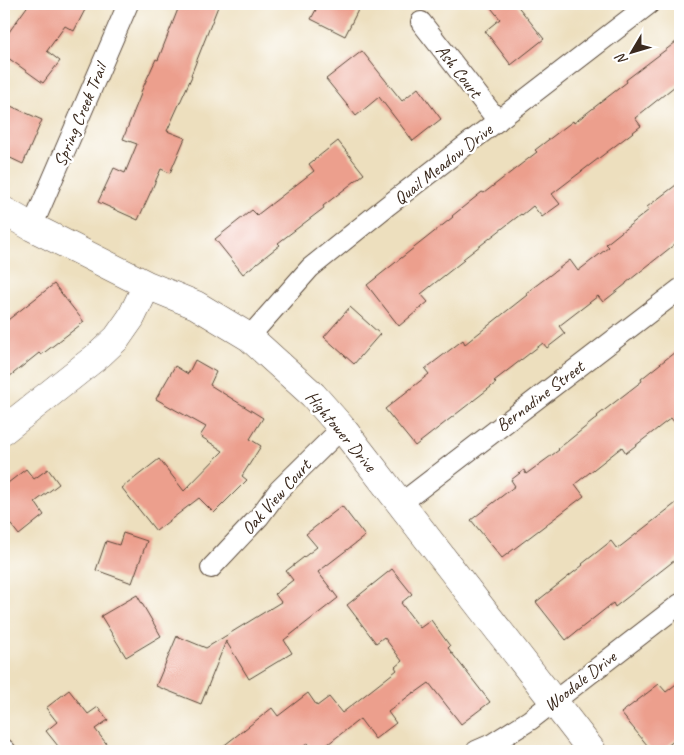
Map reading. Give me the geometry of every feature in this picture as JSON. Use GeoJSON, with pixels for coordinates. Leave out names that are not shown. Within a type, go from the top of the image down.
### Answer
{"type":"FeatureCollection","features":[{"type":"Feature","properties":{"kind":"main road","name":"Hightower Drive"},"geometry":{"type":"LineString","coordinates":[[4,211],[147,285],[196,305],[249,337],[313,395],[342,428],[592,751]]}},
{"type":"Feature","properties":{"kind":"main road"},"geometry":{"type":"LineString","coordinates":[[4,430],[100,354],[117,338],[131,318],[147,285]]}},
{"type":"Feature","properties":{"kind":"street","name":"Spring Creek Trail"},"geometry":{"type":"LineString","coordinates":[[32,227],[128,4]]}},
{"type":"Feature","properties":{"kind":"street","name":"Quail Meadow Drive"},"geometry":{"type":"LineString","coordinates":[[249,337],[310,268],[387,206],[649,4]]}},
{"type":"Feature","properties":{"kind":"street","name":"Ash Court"},"geometry":{"type":"LineString","coordinates":[[421,22],[498,121]]}},
{"type":"Feature","properties":{"kind":"street","name":"Bernadine Street"},"geometry":{"type":"LineString","coordinates":[[400,504],[680,289]]}},
{"type":"Feature","properties":{"kind":"street","name":"Oak View Court"},"geometry":{"type":"LineString","coordinates":[[211,568],[259,517],[278,490],[342,428]]}},
{"type":"Feature","properties":{"kind":"street","name":"Woodale Drive"},"geometry":{"type":"LineString","coordinates":[[476,751],[492,744],[530,720],[680,604]]}},
{"type":"Feature","properties":{"kind":"building"},"geometry":{"type":"Polygon","coordinates":[[[29,4],[88,4],[74,31],[65,26],[47,51],[60,61],[43,83],[4,55],[4,39],[29,4]]]}},
{"type":"Feature","properties":{"kind":"building"},"geometry":{"type":"Polygon","coordinates":[[[180,4],[219,4],[192,76],[167,131],[185,138],[170,173],[161,169],[138,220],[98,202],[114,168],[125,173],[137,144],[123,139],[140,94],[156,59],[158,60],[180,4]]]}},
{"type":"Feature","properties":{"kind":"building"},"geometry":{"type":"Polygon","coordinates":[[[319,4],[361,4],[345,36],[311,19],[319,4]]]}},
{"type":"Feature","properties":{"kind":"building"},"geometry":{"type":"Polygon","coordinates":[[[488,4],[516,4],[544,39],[511,65],[485,31],[500,19],[488,4]]]}},
{"type":"Feature","properties":{"kind":"building"},"geometry":{"type":"Polygon","coordinates":[[[680,39],[680,82],[635,118],[641,126],[552,194],[560,204],[542,217],[533,206],[463,259],[421,294],[428,302],[399,326],[367,285],[482,192],[484,193],[537,152],[535,150],[573,121],[574,123],[680,39]]]}},
{"type":"Feature","properties":{"kind":"building"},"geometry":{"type":"Polygon","coordinates":[[[362,51],[402,101],[418,88],[441,119],[413,141],[379,97],[356,116],[326,79],[362,51]]]}},
{"type":"Feature","properties":{"kind":"building"},"geometry":{"type":"Polygon","coordinates":[[[4,103],[42,120],[23,164],[4,155],[4,103]]]}},
{"type":"Feature","properties":{"kind":"building"},"geometry":{"type":"Polygon","coordinates":[[[338,141],[364,174],[278,243],[280,245],[243,274],[215,239],[252,210],[257,215],[314,171],[309,164],[338,141]]]}},
{"type":"Feature","properties":{"kind":"building"},"geometry":{"type":"Polygon","coordinates":[[[680,182],[680,240],[603,302],[598,296],[559,326],[565,334],[547,348],[543,343],[494,381],[496,383],[415,446],[385,409],[429,374],[425,369],[463,340],[465,344],[527,295],[526,293],[570,260],[578,271],[609,247],[606,244],[649,210],[647,207],[680,182]]]}},
{"type":"Feature","properties":{"kind":"building"},"geometry":{"type":"Polygon","coordinates":[[[54,284],[84,322],[41,355],[39,353],[4,381],[4,323],[54,284]]]}},
{"type":"Feature","properties":{"kind":"building"},"geometry":{"type":"Polygon","coordinates":[[[350,307],[380,334],[354,364],[324,337],[350,307]]]}},
{"type":"Feature","properties":{"kind":"building"},"geometry":{"type":"Polygon","coordinates":[[[680,348],[680,430],[671,418],[626,453],[622,447],[575,484],[584,496],[502,558],[471,520],[515,486],[511,480],[524,470],[526,474],[559,450],[597,416],[680,348]]]}},
{"type":"Feature","properties":{"kind":"building"},"geometry":{"type":"Polygon","coordinates":[[[195,360],[216,372],[210,385],[263,418],[250,439],[261,446],[242,476],[247,480],[214,513],[199,498],[156,531],[122,488],[159,459],[184,491],[223,451],[200,436],[206,427],[156,399],[175,366],[188,374],[195,360]]]}},
{"type":"Feature","properties":{"kind":"building"},"geometry":{"type":"Polygon","coordinates":[[[26,469],[34,479],[48,469],[59,484],[35,502],[44,515],[19,535],[4,516],[4,486],[26,469]]]}},
{"type":"Feature","properties":{"kind":"building"},"geometry":{"type":"Polygon","coordinates":[[[680,500],[680,556],[615,607],[613,603],[566,640],[536,602],[611,541],[617,549],[680,500]]]}},
{"type":"Feature","properties":{"kind":"building"},"geometry":{"type":"Polygon","coordinates":[[[342,506],[365,536],[318,572],[338,598],[284,640],[292,653],[249,679],[226,641],[201,704],[156,686],[177,636],[206,648],[281,602],[275,594],[293,580],[286,571],[317,547],[306,534],[342,506]]]}},
{"type":"Feature","properties":{"kind":"building"},"geometry":{"type":"Polygon","coordinates":[[[123,533],[147,541],[132,583],[96,570],[106,541],[119,545],[123,533]]]}},
{"type":"Feature","properties":{"kind":"building"},"geometry":{"type":"Polygon","coordinates":[[[392,569],[412,594],[401,603],[420,628],[431,620],[450,646],[448,648],[490,702],[461,724],[429,683],[388,712],[396,723],[375,739],[360,719],[319,751],[314,751],[308,743],[298,751],[217,751],[272,708],[278,716],[308,693],[317,706],[329,697],[342,713],[397,670],[395,667],[402,661],[384,637],[376,643],[347,605],[392,569]]]}},
{"type":"Feature","properties":{"kind":"building"},"geometry":{"type":"Polygon","coordinates":[[[137,595],[161,636],[126,657],[101,616],[137,595]]]}},
{"type":"Feature","properties":{"kind":"building"},"geometry":{"type":"Polygon","coordinates":[[[680,681],[680,736],[661,751],[652,751],[621,713],[659,684],[666,692],[680,681]]]}},
{"type":"Feature","properties":{"kind":"building"},"geometry":{"type":"Polygon","coordinates":[[[69,690],[88,714],[98,707],[108,720],[95,729],[112,751],[62,751],[46,731],[57,722],[46,708],[69,690]]]}}]}
